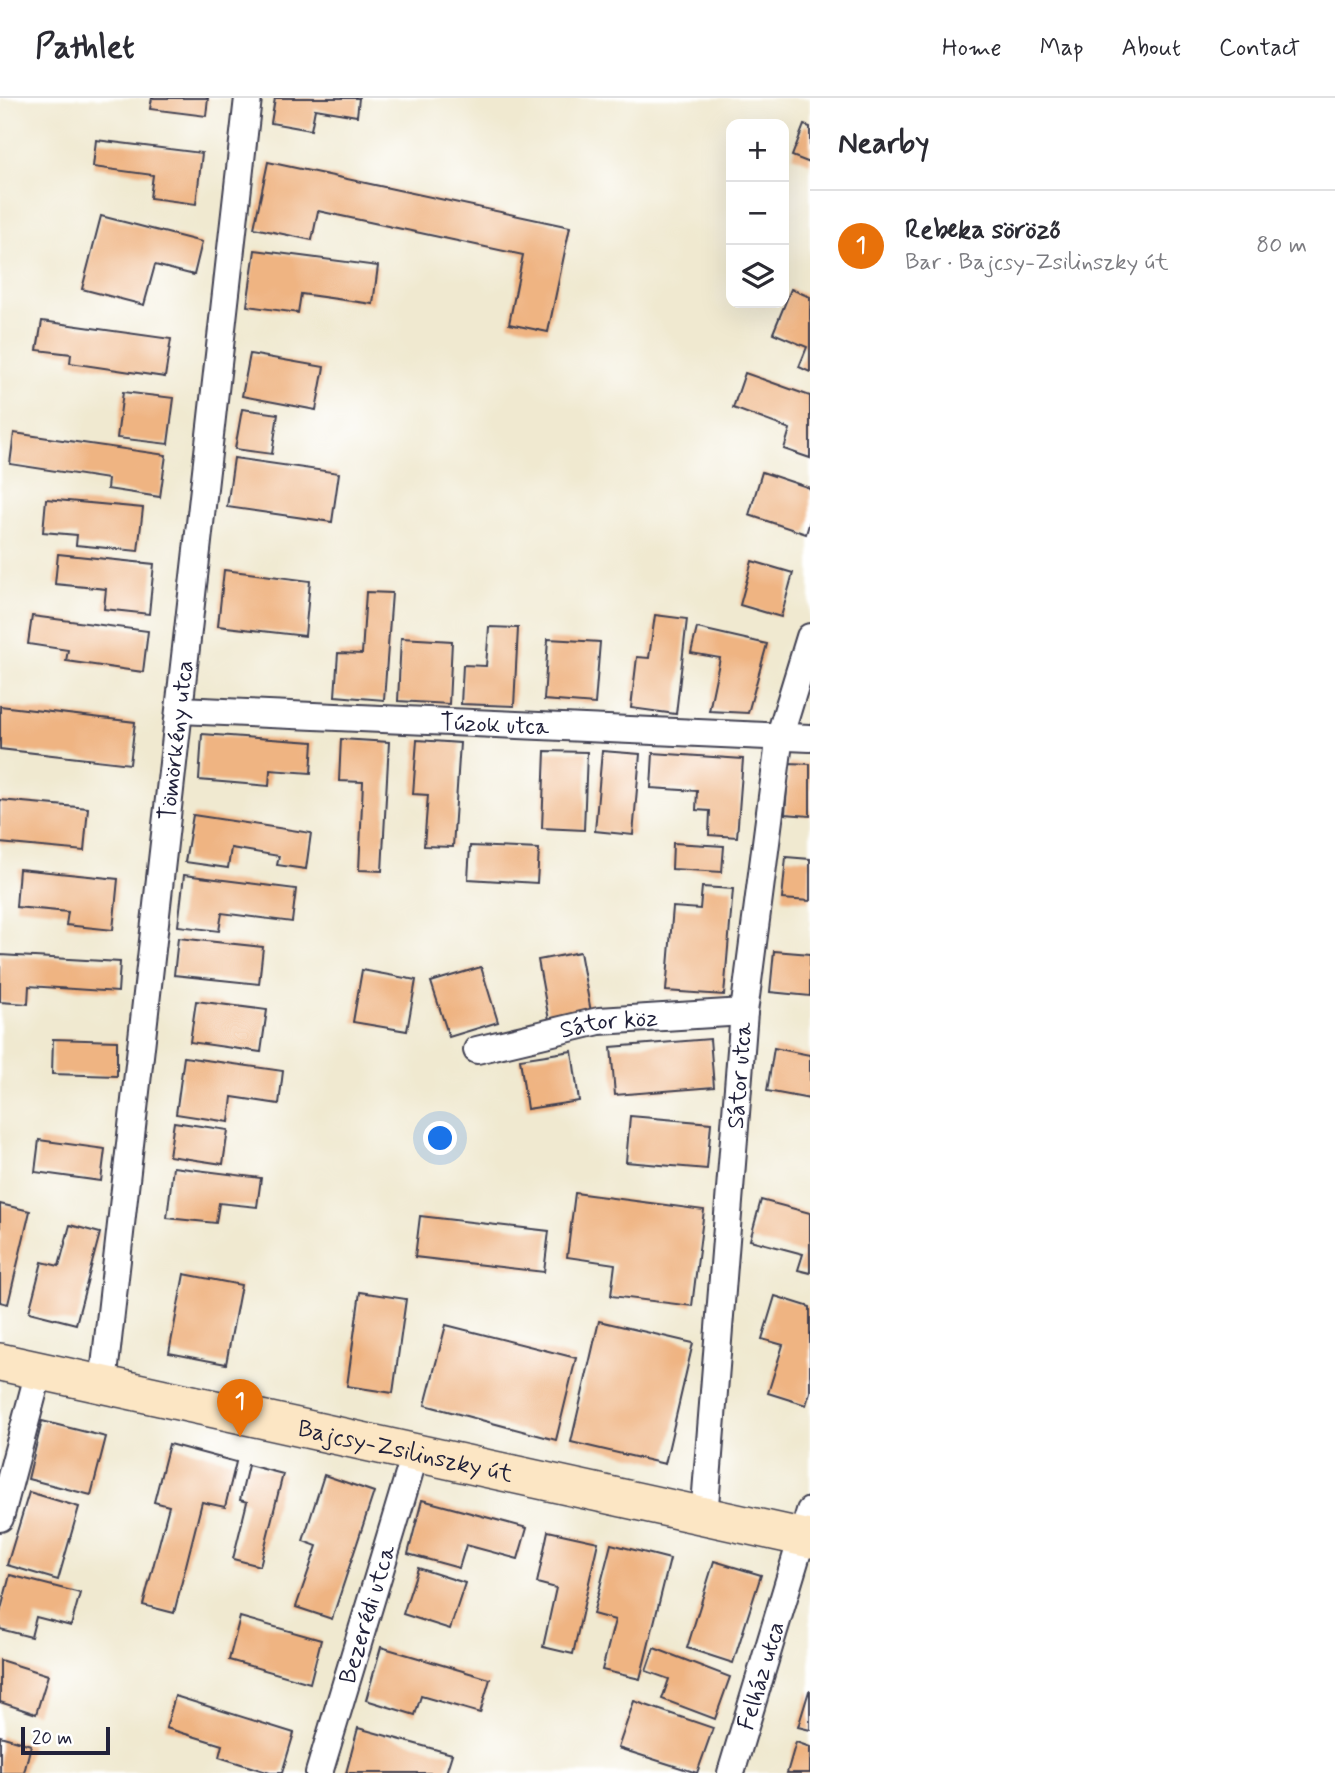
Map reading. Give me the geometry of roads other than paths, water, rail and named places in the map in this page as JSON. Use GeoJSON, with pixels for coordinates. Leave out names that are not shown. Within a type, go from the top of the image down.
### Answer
{"type":"FeatureCollection","features":[{"type":"Feature","properties":{"kind":"main road","name":"Bajcsy-Zsilinszky út"},"geometry":{"type":"LineString","coordinates":[[0,1362],[704,1518],[808,1529]]}},
{"type":"Feature","properties":{"kind":"street","name":"Tömörkény utca"},"geometry":{"type":"LineString","coordinates":[[103,1384],[248,98]]}},
{"type":"Feature","properties":{"kind":"street","name":"Sátor utca"},"geometry":{"type":"LineString","coordinates":[[704,1518],[744,1012],[780,735],[810,637]]}},
{"type":"Feature","properties":{"kind":"street","name":"Túzok utca"},"geometry":{"type":"LineString","coordinates":[[180,710],[810,738]]}},
{"type":"Feature","properties":{"kind":"street","name":"Sátor köz"},"geometry":{"type":"LineString","coordinates":[[477,1050],[599,1021],[744,1012]]}},
{"type":"Feature","properties":{"kind":"street"},"geometry":{"type":"LineString","coordinates":[[0,1518],[40,1371]]}},
{"type":"Feature","properties":{"kind":"street","name":"Bezerédi utca"},"geometry":{"type":"LineString","coordinates":[[319,1773],[415,1454]]}},
{"type":"Feature","properties":{"kind":"street","name":"Felház utca"},"geometry":{"type":"LineString","coordinates":[[731,1773],[808,1529]]}},
{"type":"Feature","properties":{"kind":"place","name":"Rebeka söröző"},"geometry":{"type":"Point","coordinates":[240,1437]}}]}
